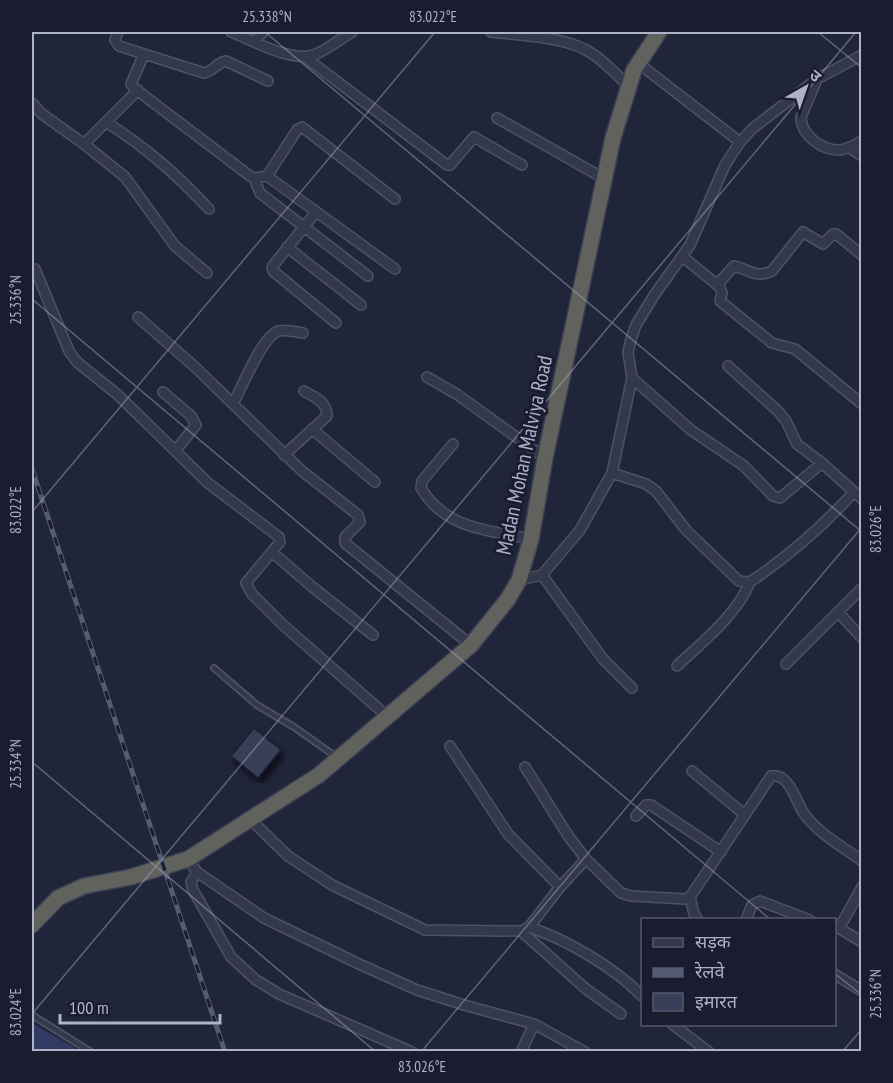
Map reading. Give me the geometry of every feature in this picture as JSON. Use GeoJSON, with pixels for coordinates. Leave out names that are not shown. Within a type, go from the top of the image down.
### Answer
{"type":"FeatureCollection","features":[{"type":"Feature","properties":{"kind":"highway","name":"Madan Mohan Malviya Road"},"geometry":{"type":"LineString","coordinates":[[32,925],[58,898],[84,886],[193,866],[250,819],[319,775],[471,645],[496,616],[519,579],[531,539],[545,458],[603,178],[628,85],[638,63],[659,32]]}},
{"type":"Feature","properties":{"kind":"street"},"geometry":{"type":"LineString","coordinates":[[118,32],[116,44],[144,54],[204,73],[212,70],[219,63],[225,62],[267,81]]}},
{"type":"Feature","properties":{"kind":"street"},"geometry":{"type":"LineString","coordinates":[[231,32],[291,55],[305,57],[316,54],[352,32]]}},
{"type":"Feature","properties":{"kind":"street"},"geometry":{"type":"LineString","coordinates":[[255,41],[263,32]]}},
{"type":"Feature","properties":{"kind":"street"},"geometry":{"type":"LineString","coordinates":[[491,32],[566,43],[585,49],[600,59],[628,85]]}},
{"type":"Feature","properties":{"kind":"street"},"geometry":{"type":"LineString","coordinates":[[144,54],[131,84],[254,178],[260,193],[368,276]]}},
{"type":"Feature","properties":{"kind":"street"},"geometry":{"type":"LineString","coordinates":[[519,579],[542,575],[580,530],[612,473],[632,378],[628,352],[636,325],[683,257],[725,165],[740,142],[753,128],[817,79],[861,55]]}},
{"type":"Feature","properties":{"kind":"street"},"geometry":{"type":"LineString","coordinates":[[305,57],[447,165],[450,165],[474,137],[522,165]]}},
{"type":"Feature","properties":{"kind":"street"},"geometry":{"type":"LineString","coordinates":[[638,63],[740,142]]}},
{"type":"Feature","properties":{"kind":"street"},"geometry":{"type":"LineString","coordinates":[[817,79],[801,117],[805,133],[826,148],[840,150],[850,148],[861,141]]}},
{"type":"Feature","properties":{"kind":"street"},"geometry":{"type":"LineString","coordinates":[[84,144],[138,90]]}},
{"type":"Feature","properties":{"kind":"street"},"geometry":{"type":"LineString","coordinates":[[32,103],[42,114],[68,130],[125,177],[175,246],[207,273]]}},
{"type":"Feature","properties":{"kind":"street"},"geometry":{"type":"LineString","coordinates":[[497,118],[603,178]]}},
{"type":"Feature","properties":{"kind":"street"},"geometry":{"type":"LineString","coordinates":[[106,122],[139,144],[176,174],[209,209]]}},
{"type":"Feature","properties":{"kind":"street"},"geometry":{"type":"LineString","coordinates":[[267,176],[297,130],[302,127],[396,199]]}},
{"type":"Feature","properties":{"kind":"street"},"geometry":{"type":"LineString","coordinates":[[850,148],[861,156]]}},
{"type":"Feature","properties":{"kind":"street"},"geometry":{"type":"LineString","coordinates":[[254,178],[267,176],[395,269]]}},
{"type":"Feature","properties":{"kind":"street"},"geometry":{"type":"LineString","coordinates":[[316,213],[272,267],[273,271],[336,323]]}},
{"type":"Feature","properties":{"kind":"street"},"geometry":{"type":"LineString","coordinates":[[717,285],[734,266],[752,274],[772,271],[803,232],[823,244],[833,234],[836,234],[861,255]]}},
{"type":"Feature","properties":{"kind":"street"},"geometry":{"type":"LineString","coordinates":[[287,247],[360,306]]}},
{"type":"Feature","properties":{"kind":"street"},"geometry":{"type":"LineString","coordinates":[[683,257],[722,289],[720,301],[746,323],[772,343],[795,349],[861,404]]}},
{"type":"Feature","properties":{"kind":"street"},"geometry":{"type":"LineString","coordinates":[[35,269],[74,360],[117,394],[208,483],[279,537],[280,542],[246,583],[252,594],[283,625],[387,716]]}},
{"type":"Feature","properties":{"kind":"street"},"geometry":{"type":"LineString","coordinates":[[138,317],[195,367],[284,455],[358,515],[360,522],[345,537],[345,543],[471,645]]}},
{"type":"Feature","properties":{"kind":"street"},"geometry":{"type":"LineString","coordinates":[[233,404],[263,346],[273,334],[279,331],[303,333]]}},
{"type":"Feature","properties":{"kind":"street"},"geometry":{"type":"LineString","coordinates":[[676,666],[733,611],[744,596],[750,582],[794,552],[858,496],[797,444],[779,412],[728,366]]}},
{"type":"Feature","properties":{"kind":"street"},"geometry":{"type":"LineString","coordinates":[[427,377],[458,395],[545,458]]}},
{"type":"Feature","properties":{"kind":"street"},"geometry":{"type":"LineString","coordinates":[[632,378],[691,430],[744,466],[776,498],[780,498],[822,463]]}},
{"type":"Feature","properties":{"kind":"street"},"geometry":{"type":"LineString","coordinates":[[163,392],[191,416],[196,425],[176,450]]}},
{"type":"Feature","properties":{"kind":"street"},"geometry":{"type":"LineString","coordinates":[[284,455],[327,416],[327,408],[304,392]]}},
{"type":"Feature","properties":{"kind":"street"},"geometry":{"type":"LineString","coordinates":[[312,429],[375,482]]}},
{"type":"Feature","properties":{"kind":"street"},"geometry":{"type":"LineString","coordinates":[[453,444],[422,481],[421,488],[425,495],[447,517],[462,524],[531,539]]}},
{"type":"Feature","properties":{"kind":"street"},"geometry":{"type":"LineString","coordinates":[[612,473],[646,484],[656,491],[686,530],[708,552],[739,581],[750,582]]}},
{"type":"Feature","properties":{"kind":"street"},"geometry":{"type":"LineString","coordinates":[[272,552],[373,634]]}},
{"type":"Feature","properties":{"kind":"street"},"geometry":{"type":"LineString","coordinates":[[542,575],[603,659],[632,688]]}},
{"type":"Feature","properties":{"kind":"street"},"geometry":{"type":"LineString","coordinates":[[786,664],[861,588]]}},
{"type":"Feature","properties":{"kind":"street"},"geometry":{"type":"LineString","coordinates":[[838,612],[861,638]]}},
{"type":"Feature","properties":{"kind":"street"},"geometry":{"type":"LineString","coordinates":[[450,746],[508,834],[560,887]]}},
{"type":"Feature","properties":{"kind":"street"},"geometry":{"type":"LineString","coordinates":[[525,767],[569,837],[586,859],[621,893],[631,896],[686,899],[690,897],[766,780],[776,775],[788,784],[804,814],[815,827],[861,861]]}},
{"type":"Feature","properties":{"kind":"street"},"geometry":{"type":"LineString","coordinates":[[692,771],[745,815]]}},
{"type":"Feature","properties":{"kind":"street"},"geometry":{"type":"LineString","coordinates":[[636,816],[646,804],[651,805],[721,852]]}},
{"type":"Feature","properties":{"kind":"street"},"geometry":{"type":"LineString","coordinates":[[250,819],[288,856],[332,885],[426,930],[525,929],[563,940],[625,981],[641,995]]}},
{"type":"Feature","properties":{"kind":"street"},"geometry":{"type":"LineString","coordinates":[[525,929],[586,859]]}},
{"type":"Feature","properties":{"kind":"street"},"geometry":{"type":"LineString","coordinates":[[412,1052],[279,994],[246,973],[231,957],[193,890],[190,882],[193,866],[264,918],[359,964],[417,990],[534,1024],[585,1052]]}},
{"type":"Feature","properties":{"kind":"street"},"geometry":{"type":"LineString","coordinates":[[836,927],[841,925],[861,887]]}},
{"type":"Feature","properties":{"kind":"street"},"geometry":{"type":"LineString","coordinates":[[690,897],[697,918]]}},
{"type":"Feature","properties":{"kind":"street"},"geometry":{"type":"LineString","coordinates":[[747,918],[752,905],[760,901],[805,918]]}},
{"type":"Feature","properties":{"kind":"street"},"geometry":{"type":"LineString","coordinates":[[836,927],[861,942]]}},
{"type":"Feature","properties":{"kind":"street"},"geometry":{"type":"LineString","coordinates":[[525,929],[586,988],[621,1014]]}},
{"type":"Feature","properties":{"kind":"street"},"geometry":{"type":"LineString","coordinates":[[836,975],[861,991]]}},
{"type":"Feature","properties":{"kind":"street"},"geometry":{"type":"LineString","coordinates":[[521,1052],[534,1024]]}},
{"type":"Feature","properties":{"kind":"street"},"geometry":{"type":"LineString","coordinates":[[675,1026],[709,1052]]}},
{"type":"Feature","properties":{"kind":"lane"},"geometry":{"type":"LineString","coordinates":[[213,668],[257,705],[294,727],[338,758]]}},
{"type":"Feature","properties":{"kind":"lane"},"geometry":{"type":"LineString","coordinates":[[32,1015],[91,1052]]}},
{"type":"Feature","properties":{"kind":"water"},"geometry":{"type":"Polygon","coordinates":[[[32,1023],[80,1051],[32,1051],[32,1023]]]}},
{"type":"Feature","properties":{"kind":"building"},"geometry":{"type":"Polygon","coordinates":[[[254,728],[281,750],[258,778],[231,756],[254,728]]]}},
{"type":"Feature","properties":{"kind":"railway"},"geometry":{"type":"LineString","coordinates":[[32,469],[225,1052]]}}]}
